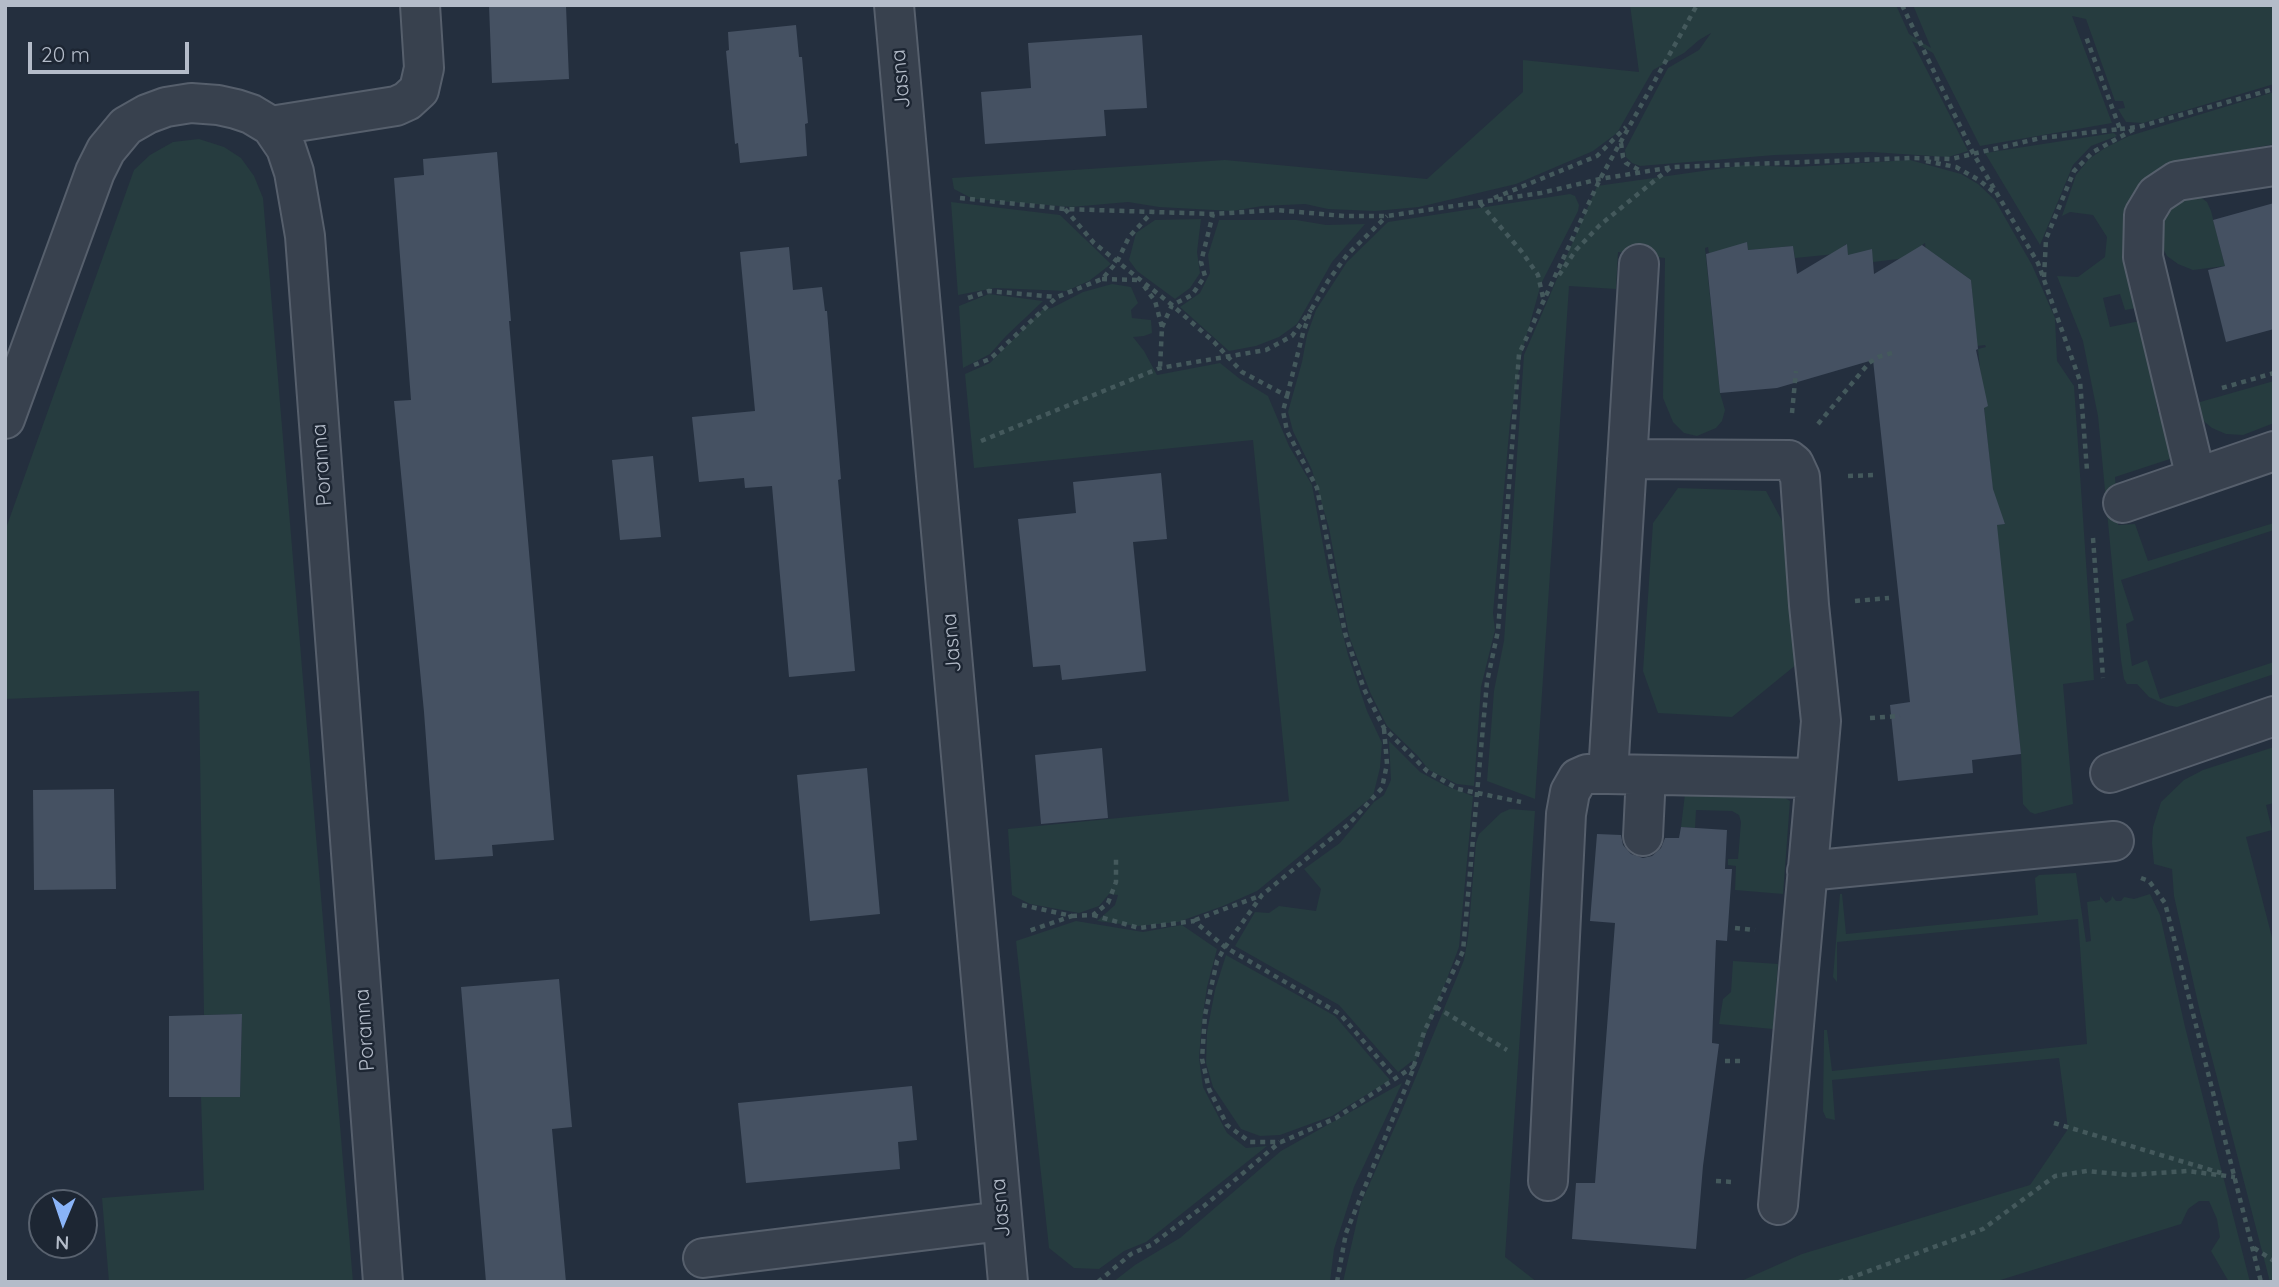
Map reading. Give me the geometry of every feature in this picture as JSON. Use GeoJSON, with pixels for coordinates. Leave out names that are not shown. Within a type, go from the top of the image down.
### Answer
{"type":"FeatureCollection","features":[{"type":"Feature","properties":{"kind":"street"},"geometry":{"type":"LineString","coordinates":[[5,419],[95,172],[106,150],[126,126],[166,107],[191,103],[236,109],[271,126],[383,108],[407,101],[419,90],[424,68],[420,5]]}},
{"type":"Feature","properties":{"kind":"street","name":"Jasna"},"geometry":{"type":"LineString","coordinates":[[894,5],[1008,1282]]}},
{"type":"Feature","properties":{"kind":"street","name":"Poranna"},"geometry":{"type":"LineString","coordinates":[[271,126],[286,148],[294,172],[305,236],[383,1282]]}},
{"type":"Feature","properties":{"kind":"street"},"geometry":{"type":"LineString","coordinates":[[2196,478],[2143,257],[2144,215],[2157,195],[2176,181],[2274,166]]}},
{"type":"Feature","properties":{"kind":"street"},"geometry":{"type":"LineString","coordinates":[[1608,774],[1639,264]]}},
{"type":"Feature","properties":{"kind":"street"},"geometry":{"type":"LineString","coordinates":[[2123,503],[2274,451]]}},
{"type":"Feature","properties":{"kind":"street"},"geometry":{"type":"LineString","coordinates":[[1627,458],[1789,460],[1800,477],[1821,721],[1778,1205]]}},
{"type":"Feature","properties":{"kind":"street"},"geometry":{"type":"LineString","coordinates":[[2110,773],[2274,716]]}},
{"type":"Feature","properties":{"kind":"street"},"geometry":{"type":"LineString","coordinates":[[1548,1181],[1566,814],[1570,792],[1577,778],[1587,774],[1608,774],[1815,778]]}},
{"type":"Feature","properties":{"kind":"street"},"geometry":{"type":"LineString","coordinates":[[1643,836],[1646,775]]}},
{"type":"Feature","properties":{"kind":"street"},"geometry":{"type":"LineString","coordinates":[[1807,871],[2114,841]]}},
{"type":"Feature","properties":{"kind":"street"},"geometry":{"type":"LineString","coordinates":[[703,1258],[1002,1221]]}},
{"type":"Feature","properties":{"kind":"path"},"geometry":{"type":"LineString","coordinates":[[1338,1282],[1346,1233],[1415,1065],[1424,1032],[1463,951],[1487,682],[1498,631],[1519,354],[1600,179],[1697,5]]}},
{"type":"Feature","properties":{"kind":"path"},"geometry":{"type":"LineString","coordinates":[[1902,5],[1973,153],[2038,263],[2080,381],[2088,475]]}},
{"type":"Feature","properties":{"kind":"path"},"geometry":{"type":"LineString","coordinates":[[2085,34],[2120,129]]}},
{"type":"Feature","properties":{"kind":"path"},"geometry":{"type":"LineString","coordinates":[[954,197],[1065,209],[1213,214],[1276,210],[1345,216],[1387,216],[1541,193],[1600,179],[1673,167],[1910,158],[1951,159],[2041,138],[2138,127],[2274,89]]}},
{"type":"Feature","properties":{"kind":"path"},"geometry":{"type":"LineString","coordinates":[[1479,202],[1597,156],[1632,122]]}},
{"type":"Feature","properties":{"kind":"path"},"geometry":{"type":"LineString","coordinates":[[2044,281],[2046,239],[2074,171],[2093,152],[2138,127]]}},
{"type":"Feature","properties":{"kind":"path"},"geometry":{"type":"LineString","coordinates":[[1621,141],[1626,163],[1644,172]]}},
{"type":"Feature","properties":{"kind":"path"},"geometry":{"type":"LineString","coordinates":[[1910,158],[1956,167],[1979,180],[1999,197]]}},
{"type":"Feature","properties":{"kind":"path"},"geometry":{"type":"LineString","coordinates":[[1550,288],[1576,250],[1600,225],[1673,167]]}},
{"type":"Feature","properties":{"kind":"path"},"geometry":{"type":"LineString","coordinates":[[1479,202],[1538,275],[1544,302]]}},
{"type":"Feature","properties":{"kind":"path"},"geometry":{"type":"LineString","coordinates":[[1065,209],[1094,243],[1172,305],[1214,342],[1242,372],[1287,396]]}},
{"type":"Feature","properties":{"kind":"path"},"geometry":{"type":"LineString","coordinates":[[1102,279],[1117,262],[1129,237],[1153,211]]}},
{"type":"Feature","properties":{"kind":"path"},"geometry":{"type":"LineString","coordinates":[[1162,327],[1172,305],[1192,295],[1205,276],[1201,262],[1213,214]]}},
{"type":"Feature","properties":{"kind":"path"},"geometry":{"type":"LineString","coordinates":[[981,441],[1160,368],[1266,351],[1292,336],[1347,255],[1387,216]]}},
{"type":"Feature","properties":{"kind":"path"},"geometry":{"type":"LineString","coordinates":[[969,370],[990,359],[1057,297],[1102,279],[1140,280]]}},
{"type":"Feature","properties":{"kind":"path"},"geometry":{"type":"LineString","coordinates":[[1140,280],[1155,301],[1162,327],[1160,368]]}},
{"type":"Feature","properties":{"kind":"path"},"geometry":{"type":"LineString","coordinates":[[964,299],[989,291],[1057,297]]}},
{"type":"Feature","properties":{"kind":"path"},"geometry":{"type":"LineString","coordinates":[[1311,310],[1283,411],[1287,431],[1317,488],[1345,633],[1364,689],[1384,728],[1427,771],[1458,789],[1566,814]]}},
{"type":"Feature","properties":{"kind":"path"},"geometry":{"type":"LineString","coordinates":[[1789,460],[1869,363],[1878,356],[1892,354]]}},
{"type":"Feature","properties":{"kind":"path"},"geometry":{"type":"LineString","coordinates":[[2092,529],[2103,678]]}},
{"type":"Feature","properties":{"kind":"path"},"geometry":{"type":"LineString","coordinates":[[1281,1142],[1250,1142],[1227,1125],[1209,1089],[1202,1059],[1205,1015],[1217,961],[1262,895],[1349,824],[1382,788],[1387,764],[1384,728]]}},
{"type":"Feature","properties":{"kind":"path"},"geometry":{"type":"LineString","coordinates":[[1093,915],[1108,903],[1116,882],[1116,859]]}},
{"type":"Feature","properties":{"kind":"path"},"geometry":{"type":"LineString","coordinates":[[2138,876],[2149,881],[2165,903],[2261,1282]]}},
{"type":"Feature","properties":{"kind":"path"},"geometry":{"type":"LineString","coordinates":[[1021,905],[1072,916],[1093,915],[1139,928],[1194,921],[1262,895]]}},
{"type":"Feature","properties":{"kind":"path"},"geometry":{"type":"LineString","coordinates":[[1024,933],[1072,916]]}},
{"type":"Feature","properties":{"kind":"path"},"geometry":{"type":"LineString","coordinates":[[1194,921],[1225,947],[1340,1014],[1396,1079]]}},
{"type":"Feature","properties":{"kind":"path"},"geometry":{"type":"LineString","coordinates":[[1436,1007],[1552,1078]]}},
{"type":"Feature","properties":{"kind":"path"},"geometry":{"type":"LineString","coordinates":[[1098,1282],[1130,1254],[1151,1245],[1204,1206],[1281,1142],[1336,1118],[1415,1065]]}},
{"type":"Feature","properties":{"kind":"path"},"geometry":{"type":"LineString","coordinates":[[2054,1123],[2235,1177]]}},
{"type":"Feature","properties":{"kind":"path"},"geometry":{"type":"LineString","coordinates":[[1839,1282],[1983,1229],[2055,1176],[2087,1171],[2129,1175],[2186,1171],[2235,1177]]}},
{"type":"Feature","properties":{"kind":"path"},"geometry":{"type":"LineString","coordinates":[[2253,1248],[2274,1261]]}},
{"type":"Feature","properties":{"kind":"green space"},"geometry":{"type":"Polygon","coordinates":[[[1630,5],[1896,5],[1909,34],[1931,48],[1913,5],[2274,5],[2274,84],[2143,123],[2126,122],[2118,109],[2125,108],[2123,101],[2115,101],[2086,19],[2072,16],[2112,123],[1980,146],[1933,53],[1912,41],[1968,151],[1948,157],[1871,152],[1775,155],[1640,166],[1632,163],[1626,157],[1625,150],[1668,68],[1699,50],[1711,33],[1684,53],[1653,70],[1617,133],[1593,151],[1516,184],[1419,207],[1375,211],[1328,209],[1305,204],[1262,206],[1232,211],[1159,207],[1128,202],[1071,207],[973,199],[954,189],[952,178],[1225,160],[1427,179],[1523,92],[1523,60],[1639,72],[1630,5]]]}},
{"type":"Feature","properties":{"kind":"green space"},"geometry":{"type":"Polygon","coordinates":[[[2274,92],[2274,144],[2194,160],[2162,175],[2124,221],[2123,237],[2142,307],[2125,310],[2120,294],[2103,298],[2110,327],[2145,320],[2164,394],[2155,395],[2158,413],[2168,411],[2174,455],[2170,459],[2115,477],[2118,525],[2135,524],[2148,561],[2274,523],[2274,530],[2121,580],[2134,620],[2126,624],[2132,666],[2147,660],[2160,699],[2274,662],[2274,674],[2177,707],[2149,697],[2137,684],[2127,684],[2124,679],[2098,416],[2083,341],[2057,276],[2078,277],[2105,257],[2107,237],[2093,215],[2070,212],[2062,216],[2076,175],[2089,159],[2105,148],[2129,136],[2274,92]]]}},
{"type":"Feature","properties":{"kind":"green space"},"geometry":{"type":"Polygon","coordinates":[[[2114,133],[2117,136],[2091,146],[2073,165],[2040,245],[1985,153],[2114,133]]]}},
{"type":"Feature","properties":{"kind":"green space"},"geometry":{"type":"Polygon","coordinates":[[[199,139],[224,147],[241,158],[254,176],[263,198],[353,1282],[109,1282],[102,1198],[204,1190],[201,1097],[240,1097],[242,1014],[204,1015],[199,691],[5,699],[5,531],[134,170],[150,155],[173,142],[199,139]]]}},
{"type":"Feature","properties":{"kind":"green space"},"geometry":{"type":"Polygon","coordinates":[[[1910,160],[1961,174],[1978,184],[1995,200],[2032,265],[2055,318],[2057,361],[2074,386],[2094,680],[2063,684],[2073,804],[2035,814],[2023,804],[2021,754],[1992,525],[2005,524],[2004,521],[1996,522],[1978,349],[1986,347],[1977,346],[1971,280],[1943,260],[1927,261],[1925,243],[1922,245],[1923,256],[1873,262],[1871,249],[1850,265],[1846,244],[1845,253],[1795,258],[1793,246],[1748,250],[1747,243],[1710,259],[1708,247],[1705,248],[1720,393],[1725,410],[1722,421],[1716,428],[1697,436],[1684,433],[1673,422],[1663,398],[1665,258],[1618,252],[1616,289],[1569,286],[1535,799],[1487,781],[1494,691],[1504,641],[1524,355],[1597,186],[1745,165],[1796,167],[1910,160]]]}},
{"type":"Feature","properties":{"kind":"green space"},"geometry":{"type":"Polygon","coordinates":[[[1570,194],[1575,196],[1579,205],[1578,211],[1541,284],[1522,352],[1510,422],[1493,613],[1495,630],[1481,687],[1474,786],[1457,784],[1429,770],[1387,726],[1370,692],[1349,636],[1329,528],[1312,470],[1293,431],[1288,412],[1316,310],[1347,262],[1388,222],[1570,194]]]}},
{"type":"Feature","properties":{"kind":"green space"},"geometry":{"type":"Polygon","coordinates":[[[2200,197],[2207,202],[2211,211],[2225,266],[2193,270],[2167,256],[2160,243],[2164,206],[2173,198],[2200,197]]]}},
{"type":"Feature","properties":{"kind":"green space"},"geometry":{"type":"Polygon","coordinates":[[[951,202],[1060,215],[1111,264],[1089,281],[1066,291],[995,288],[958,295],[951,202]]]}},
{"type":"Feature","properties":{"kind":"green space"},"geometry":{"type":"Polygon","coordinates":[[[1201,219],[1197,252],[1200,273],[1190,288],[1175,299],[1137,271],[1129,260],[1136,233],[1155,220],[1201,219]]]}},
{"type":"Feature","properties":{"kind":"green space"},"geometry":{"type":"Polygon","coordinates":[[[1219,220],[1296,220],[1326,225],[1365,224],[1332,262],[1297,324],[1279,337],[1256,346],[1229,351],[1180,307],[1200,293],[1210,273],[1208,255],[1219,220]]]}},
{"type":"Feature","properties":{"kind":"green space"},"geometry":{"type":"Polygon","coordinates":[[[1112,284],[1131,287],[1138,303],[1131,310],[1132,318],[1151,320],[1152,333],[1133,337],[1157,375],[1220,363],[1268,396],[1289,446],[1312,485],[1329,577],[1348,655],[1367,711],[1382,743],[1380,768],[1373,796],[1257,891],[1178,922],[1138,926],[1097,921],[1115,905],[1118,895],[1109,894],[1099,906],[1079,913],[1030,904],[1012,895],[1008,829],[1289,801],[1253,440],[974,468],[965,374],[990,363],[1042,310],[1052,308],[1083,292],[1112,284]]]}},
{"type":"Feature","properties":{"kind":"green space"},"geometry":{"type":"Polygon","coordinates":[[[989,294],[1043,301],[990,354],[963,368],[959,306],[989,294]]]}},
{"type":"Feature","properties":{"kind":"green space"},"geometry":{"type":"Polygon","coordinates":[[[2274,381],[2274,423],[2243,435],[2226,434],[2212,428],[2200,418],[2193,404],[2274,381]]]}},
{"type":"Feature","properties":{"kind":"green space"},"geometry":{"type":"Polygon","coordinates":[[[1678,488],[1766,491],[1787,530],[1797,664],[1732,717],[1658,713],[1643,671],[1653,523],[1678,488]]]}},
{"type":"Feature","properties":{"kind":"green space"},"geometry":{"type":"Polygon","coordinates":[[[1389,741],[1420,772],[1473,796],[1459,947],[1415,1063],[1412,1061],[1398,1072],[1339,1005],[1235,946],[1255,912],[1269,913],[1279,906],[1316,911],[1321,889],[1304,869],[1340,843],[1374,802],[1384,795],[1391,780],[1389,741]]]}},
{"type":"Feature","properties":{"kind":"green space"},"geometry":{"type":"Polygon","coordinates":[[[2274,747],[2274,803],[2266,805],[2272,830],[2246,837],[2274,945],[2274,1282],[2270,1282],[2200,1012],[2174,896],[2172,869],[2154,864],[2152,843],[2153,827],[2161,802],[2184,780],[2203,770],[2274,747]]]}},
{"type":"Feature","properties":{"kind":"green space"},"geometry":{"type":"Polygon","coordinates":[[[1685,794],[1779,794],[1790,801],[1783,894],[1735,890],[1736,866],[1728,865],[1728,859],[1738,859],[1741,822],[1739,815],[1732,811],[1696,810],[1695,828],[1681,827],[1685,794]]]}},
{"type":"Feature","properties":{"kind":"green space"},"geometry":{"type":"Polygon","coordinates":[[[1510,809],[1535,811],[1505,1257],[1537,1282],[1343,1282],[1361,1203],[1464,960],[1479,834],[1501,813],[1510,809]]]}},
{"type":"Feature","properties":{"kind":"green space"},"geometry":{"type":"Polygon","coordinates":[[[2076,873],[2086,942],[2091,941],[2087,902],[2100,900],[2100,896],[2106,903],[2112,896],[2116,901],[2121,901],[2124,897],[2134,899],[2150,894],[2160,915],[2185,1027],[2250,1282],[2229,1282],[2211,1251],[2220,1237],[2217,1219],[2209,1201],[2199,1201],[2188,1209],[2181,1224],[1994,1282],[1739,1282],[1802,1254],[2030,1185],[2068,1129],[2059,1058],[1832,1080],[1835,1120],[1826,1118],[1823,1111],[1824,1030],[1827,1030],[1832,1071],[2087,1044],[2078,919],[1837,942],[1837,982],[1833,977],[1840,894],[1846,934],[2038,915],[2035,878],[2039,875],[2076,873]]]}},
{"type":"Feature","properties":{"kind":"green space"},"geometry":{"type":"Polygon","coordinates":[[[1076,921],[1143,932],[1182,925],[1217,949],[1202,1021],[1199,1058],[1203,1087],[1227,1133],[1246,1148],[1267,1146],[1146,1242],[1124,1251],[1099,1269],[1074,1268],[1049,1248],[1016,941],[1076,921]]]}},
{"type":"Feature","properties":{"kind":"green space"},"geometry":{"type":"Polygon","coordinates":[[[1226,955],[1335,1016],[1390,1080],[1332,1116],[1280,1135],[1260,1136],[1241,1129],[1213,1087],[1206,1063],[1207,1032],[1215,990],[1226,955]]]}},
{"type":"Feature","properties":{"kind":"green space"},"geometry":{"type":"Polygon","coordinates":[[[1733,961],[1778,964],[1773,1029],[1719,1024],[1723,999],[1731,992],[1733,961]]]}},
{"type":"Feature","properties":{"kind":"green space"},"geometry":{"type":"Polygon","coordinates":[[[1402,1083],[1354,1187],[1334,1249],[1330,1282],[1113,1282],[1135,1265],[1180,1238],[1281,1151],[1402,1083]]]}},
{"type":"Feature","properties":{"kind":"building"},"geometry":{"type":"Polygon","coordinates":[[[489,5],[566,6],[569,79],[492,83],[489,5]]]}},
{"type":"Feature","properties":{"kind":"building"},"geometry":{"type":"Polygon","coordinates":[[[796,25],[808,123],[805,124],[807,156],[740,163],[738,143],[735,144],[726,51],[729,50],[728,32],[796,25]]]}},
{"type":"Feature","properties":{"kind":"building"},"geometry":{"type":"Polygon","coordinates":[[[1142,35],[1147,108],[1104,110],[1106,136],[985,144],[981,92],[1031,88],[1028,43],[1142,35]]]}},
{"type":"Feature","properties":{"kind":"building"},"geometry":{"type":"Polygon","coordinates":[[[497,152],[554,840],[492,845],[493,856],[435,860],[424,712],[394,401],[411,400],[394,178],[424,175],[423,159],[497,152]]]}},
{"type":"Feature","properties":{"kind":"building"},"geometry":{"type":"Polygon","coordinates":[[[2274,203],[2274,329],[2226,342],[2208,270],[2225,266],[2213,220],[2274,203]]]}},
{"type":"Feature","properties":{"kind":"building"},"geometry":{"type":"Polygon","coordinates":[[[1747,242],[1748,250],[1793,246],[1797,274],[1847,244],[1848,255],[1872,249],[1874,274],[1922,245],[1971,280],[1976,350],[1988,406],[1984,408],[1993,489],[2005,524],[1997,525],[2021,754],[1972,760],[1973,773],[1898,781],[1890,705],[1910,702],[1873,360],[1777,388],[1720,393],[1706,254],[1747,242]]]}},
{"type":"Feature","properties":{"kind":"building"},"geometry":{"type":"Polygon","coordinates":[[[789,247],[793,290],[822,287],[827,311],[841,479],[838,480],[855,671],[789,677],[772,486],[745,488],[744,478],[699,482],[692,417],[755,411],[740,252],[789,247]]]}},
{"type":"Feature","properties":{"kind":"building"},"geometry":{"type":"Polygon","coordinates":[[[653,456],[661,537],[620,540],[612,460],[653,456]]]}},
{"type":"Feature","properties":{"kind":"building"},"geometry":{"type":"Polygon","coordinates":[[[1161,473],[1167,539],[1133,542],[1146,671],[1062,680],[1060,665],[1033,667],[1018,519],[1076,513],[1073,482],[1161,473]]]}},
{"type":"Feature","properties":{"kind":"building"},"geometry":{"type":"Polygon","coordinates":[[[1102,748],[1108,818],[1041,824],[1035,755],[1102,748]]]}},
{"type":"Feature","properties":{"kind":"building"},"geometry":{"type":"Polygon","coordinates":[[[867,768],[880,914],[810,921],[797,775],[867,768]]]}},
{"type":"Feature","properties":{"kind":"building"},"geometry":{"type":"Polygon","coordinates":[[[114,789],[116,889],[34,890],[33,790],[114,789]]]}},
{"type":"Feature","properties":{"kind":"building"},"geometry":{"type":"Polygon","coordinates":[[[1681,827],[1727,830],[1725,869],[1732,869],[1727,941],[1716,940],[1712,1043],[1719,1044],[1703,1166],[1696,1249],[1572,1239],[1576,1183],[1595,1183],[1615,923],[1590,921],[1597,834],[1621,835],[1623,845],[1631,854],[1643,858],[1652,856],[1661,848],[1665,838],[1679,838],[1681,827]]]}},
{"type":"Feature","properties":{"kind":"building"},"geometry":{"type":"Polygon","coordinates":[[[559,979],[572,1127],[552,1129],[566,1282],[486,1282],[461,987],[559,979]]]}},
{"type":"Feature","properties":{"kind":"building"},"geometry":{"type":"Polygon","coordinates":[[[242,1014],[240,1097],[169,1097],[169,1016],[242,1014]]]}},
{"type":"Feature","properties":{"kind":"building"},"geometry":{"type":"Polygon","coordinates":[[[912,1086],[917,1140],[898,1142],[900,1169],[746,1183],[738,1103],[912,1086]]]}}]}
